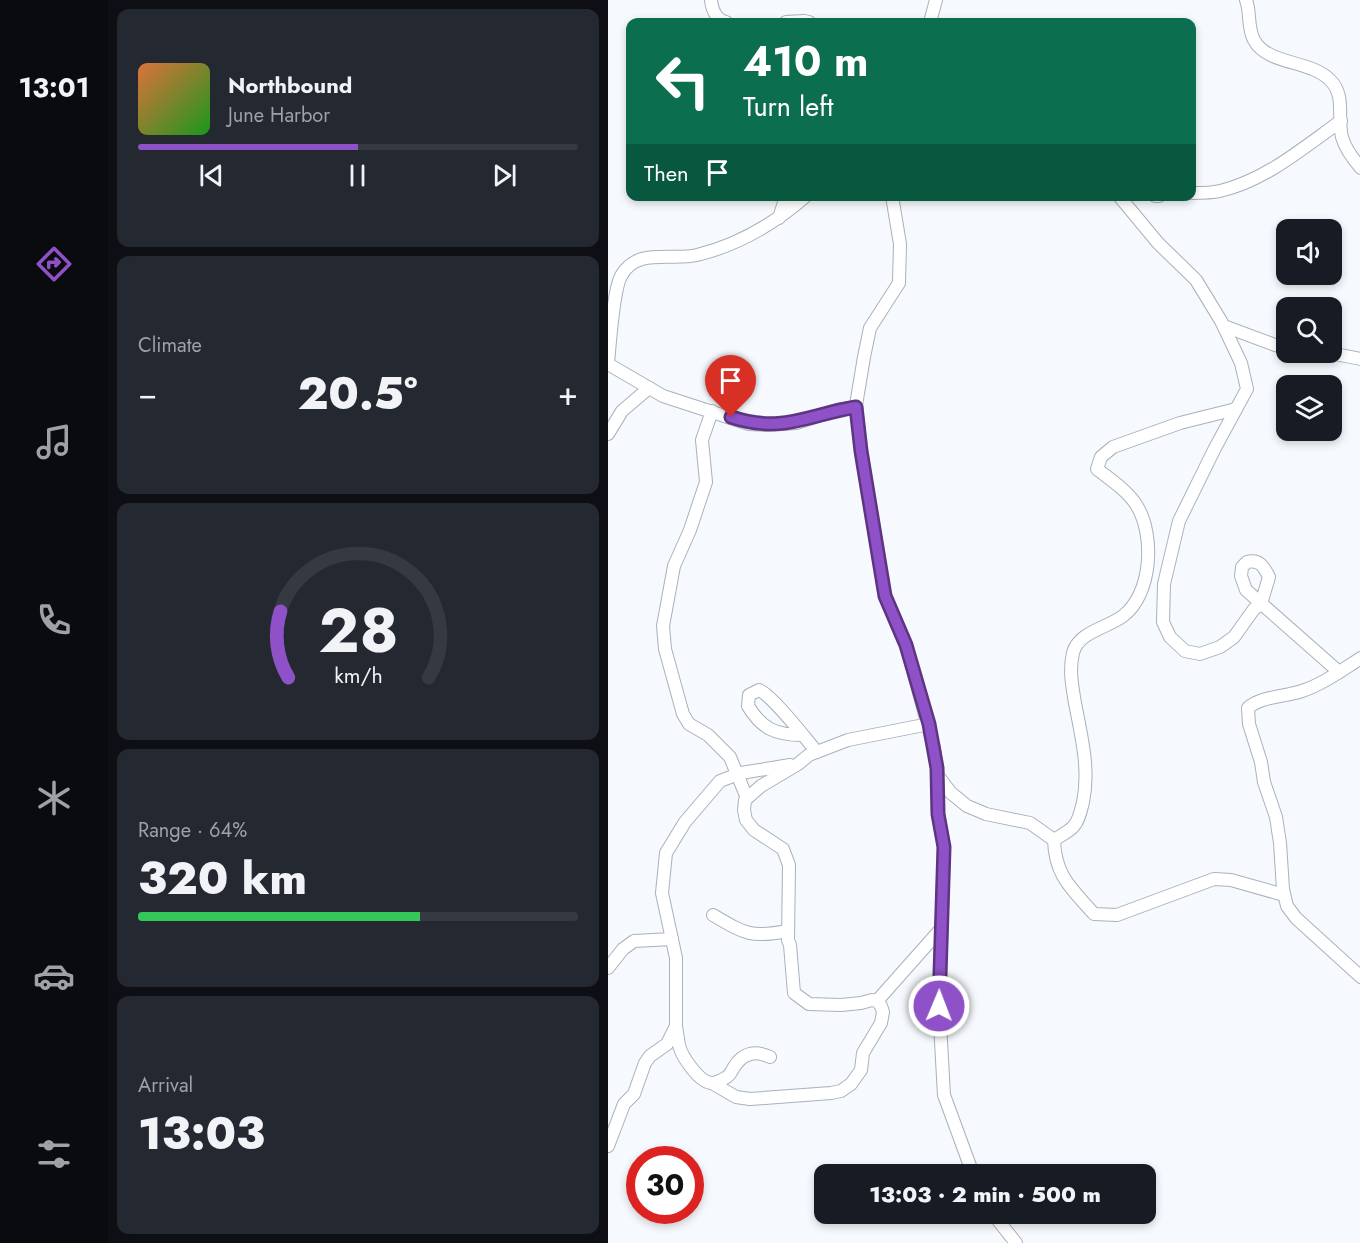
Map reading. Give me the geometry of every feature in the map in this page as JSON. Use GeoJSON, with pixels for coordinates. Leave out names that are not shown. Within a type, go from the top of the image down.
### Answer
{"type":"FeatureCollection","features":[{"type":"Feature","properties":{"kind":"street"},"geometry":{"type":"LineString","coordinates":[[711,0],[712,10],[719,18]]}},
{"type":"Feature","properties":{"kind":"street"},"geometry":{"type":"LineString","coordinates":[[931,18],[936,0]]}},
{"type":"Feature","properties":{"kind":"street"},"geometry":{"type":"LineString","coordinates":[[1246,0],[1249,28],[1255,42],[1267,54],[1311,68],[1331,80],[1342,106],[1342,137],[1361,168]]}},
{"type":"Feature","properties":{"kind":"street"},"geometry":{"type":"LineString","coordinates":[[1196,194],[1219,192],[1287,162],[1341,121]]}},
{"type":"Feature","properties":{"kind":"street"},"geometry":{"type":"LineString","coordinates":[[779,218],[784,201]]}},
{"type":"Feature","properties":{"kind":"street"},"geometry":{"type":"LineString","coordinates":[[800,201],[779,218],[747,238],[695,256],[639,259],[630,266],[620,277],[608,364],[663,396],[749,424],[796,423],[837,410],[856,407]]}},
{"type":"Feature","properties":{"kind":"street"},"geometry":{"type":"LineString","coordinates":[[893,201],[900,244],[899,283],[870,328],[856,407],[885,596],[906,645],[929,724],[938,776],[938,814],[944,847],[939,1006],[944,1095],[969,1164]]}},
{"type":"Feature","properties":{"kind":"street"},"geometry":{"type":"LineString","coordinates":[[1123,201],[1158,243],[1196,280],[1224,326],[1241,363],[1247,388],[1179,521],[1164,584],[1163,622],[1170,637],[1185,651],[1200,654],[1220,647],[1234,637],[1254,609],[1261,604],[1339,672]]}},
{"type":"Feature","properties":{"kind":"street"},"geometry":{"type":"LineString","coordinates":[[1224,326],[1276,345]]}},
{"type":"Feature","properties":{"kind":"street"},"geometry":{"type":"LineString","coordinates":[[1342,356],[1361,360]]}},
{"type":"Feature","properties":{"kind":"street"},"geometry":{"type":"LineString","coordinates":[[608,434],[622,411],[649,388]]}},
{"type":"Feature","properties":{"kind":"street"},"geometry":{"type":"LineString","coordinates":[[1054,840],[1074,827],[1080,813],[1086,786],[1084,754],[1070,671],[1074,650],[1085,636],[1124,615],[1136,602],[1144,583],[1148,554],[1146,525],[1136,505],[1116,484],[1097,470],[1101,457],[1113,447],[1180,423],[1236,409]]}},
{"type":"Feature","properties":{"kind":"street"},"geometry":{"type":"LineString","coordinates":[[712,411],[702,440],[706,482],[690,530],[674,566],[663,626],[666,659],[683,714],[689,724],[708,735],[730,757],[747,798]]}},
{"type":"Feature","properties":{"kind":"street"},"geometry":{"type":"LineString","coordinates":[[1361,658],[1304,691],[1254,702],[1248,708],[1249,724],[1276,817],[1284,895],[1288,906],[1296,918],[1361,977]]}},
{"type":"Feature","properties":{"kind":"street"},"geometry":{"type":"LineString","coordinates":[[802,735],[782,735],[763,725],[748,706],[749,695],[759,690],[762,691],[818,752]]}},
{"type":"Feature","properties":{"kind":"street"},"geometry":{"type":"LineString","coordinates":[[798,764],[737,774],[720,781],[685,822],[666,853],[662,893],[676,958],[676,1026],[679,1046],[683,1057],[701,1077],[736,1097],[825,1094],[841,1090],[857,1077],[861,1070],[863,1053],[881,1023],[883,1012],[881,1006],[872,1000],[840,1005],[809,1004],[794,993],[788,931],[789,865],[783,849],[754,830],[746,820],[744,810],[747,798],[761,786],[798,764],[809,755],[848,740],[929,724]]}},
{"type":"Feature","properties":{"kind":"street"},"geometry":{"type":"LineString","coordinates":[[938,776],[951,793],[966,806],[986,814],[1030,823],[1054,840]]}},
{"type":"Feature","properties":{"kind":"street"},"geometry":{"type":"LineString","coordinates":[[1054,840],[1056,865],[1063,879],[1094,914],[1117,915],[1214,879],[1231,880],[1284,895]]}},
{"type":"Feature","properties":{"kind":"street"},"geometry":{"type":"LineString","coordinates":[[713,915],[745,933],[756,935],[788,931]]}},
{"type":"Feature","properties":{"kind":"street"},"geometry":{"type":"LineString","coordinates":[[876,1001],[940,930]]}},
{"type":"Feature","properties":{"kind":"street"},"geometry":{"type":"LineString","coordinates":[[608,968],[623,949],[634,941],[672,939]]}},
{"type":"Feature","properties":{"kind":"street"},"geometry":{"type":"LineString","coordinates":[[608,1146],[624,1104],[634,1094],[645,1063],[650,1056],[667,1044],[676,1026]]}},
{"type":"Feature","properties":{"kind":"street"},"geometry":{"type":"LineString","coordinates":[[712,1083],[728,1077],[738,1061],[745,1056],[754,1052],[770,1057]]}},
{"type":"Feature","properties":{"kind":"street"},"geometry":{"type":"LineString","coordinates":[[1001,1224],[1016,1243]]}},
{"type":"Feature","properties":{"kind":"route"},"geometry":{"type":"LineString","coordinates":[[731,417],[749,424],[796,423],[837,410],[856,407],[885,596],[906,645],[929,724],[937,768],[938,814],[944,847],[939,1006]]}}]}
